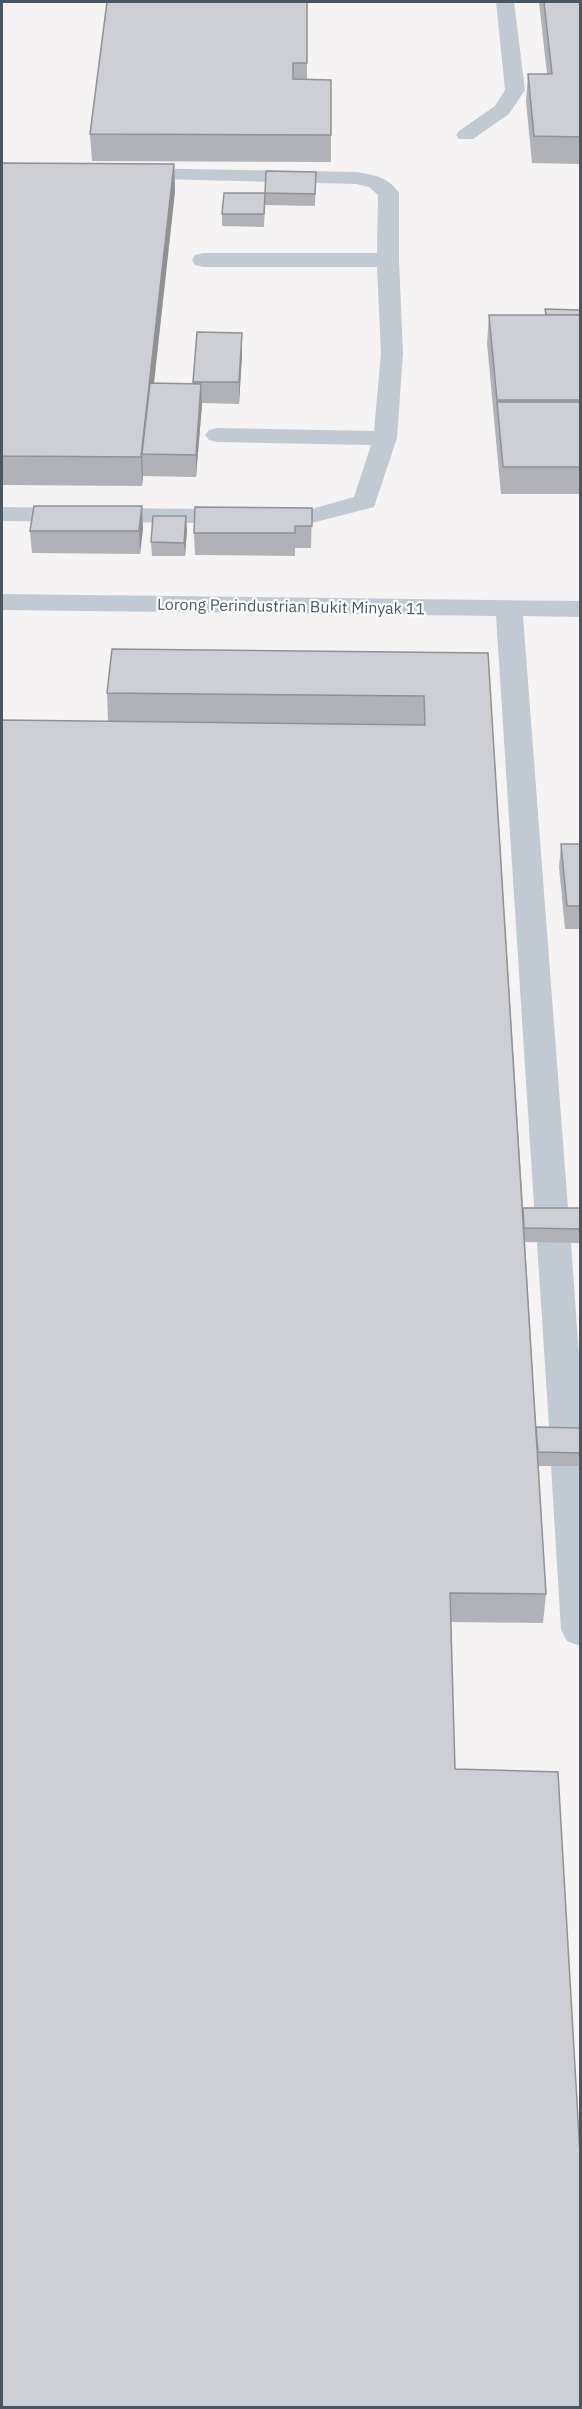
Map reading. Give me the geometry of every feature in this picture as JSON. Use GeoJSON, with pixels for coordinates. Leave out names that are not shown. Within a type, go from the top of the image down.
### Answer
{"type":"FeatureCollection","features":[{"type":"Feature","properties":{"kind":"street"},"geometry":{"type":"LineString","coordinates":[[466,135],[502,110],[515,90],[505,2]]}},
{"type":"Feature","properties":{"kind":"street"},"geometry":{"type":"LineString","coordinates":[[2,514],[308,517],[365,502],[385,438],[392,353],[388,193],[376,182],[356,178],[108,174]]}},
{"type":"Feature","properties":{"kind":"street"},"geometry":{"type":"LineString","coordinates":[[203,260],[388,260]]}},
{"type":"Feature","properties":{"kind":"street"},"geometry":{"type":"LineString","coordinates":[[217,435],[385,438]]}},
{"type":"Feature","properties":{"kind":"street","name":"Lorong Perindustrian Bukit Minyak 11"},"geometry":{"type":"LineString","coordinates":[[2,602],[580,609]]}},
{"type":"Feature","properties":{"kind":"street"},"geometry":{"type":"LineString","coordinates":[[509,609],[580,1630]]}},
{"type":"Feature","properties":{"kind":"building"},"geometry":{"type":"Polygon","coordinates":[[[107,2],[307,2],[307,63],[293,63],[293,79],[331,80],[331,135],[90,134],[107,2]]]}},
{"type":"Feature","properties":{"kind":"building"},"geometry":{"type":"Polygon","coordinates":[[[544,2],[580,2],[580,137],[534,136],[528,74],[552,74],[544,2]]]}},
{"type":"Feature","properties":{"kind":"building"},"geometry":{"type":"Polygon","coordinates":[[[2,163],[174,164],[141,457],[2,456],[2,163]]]}},
{"type":"Feature","properties":{"kind":"building"},"geometry":{"type":"Polygon","coordinates":[[[266,171],[316,172],[315,194],[265,193],[266,171]]]}},
{"type":"Feature","properties":{"kind":"building"},"geometry":{"type":"Polygon","coordinates":[[[224,193],[265,193],[264,214],[222,214],[224,193]]]}},
{"type":"Feature","properties":{"kind":"building"},"geometry":{"type":"Polygon","coordinates":[[[545,309],[580,310],[580,315],[546,315],[545,309]]]}},
{"type":"Feature","properties":{"kind":"building"},"geometry":{"type":"Polygon","coordinates":[[[489,315],[580,315],[580,400],[497,400],[489,315]]]}},
{"type":"Feature","properties":{"kind":"building"},"geometry":{"type":"Polygon","coordinates":[[[197,332],[242,333],[239,382],[193,382],[197,332]]]}},
{"type":"Feature","properties":{"kind":"building"},"geometry":{"type":"Polygon","coordinates":[[[150,383],[201,384],[196,455],[142,454],[150,383]]]}},
{"type":"Feature","properties":{"kind":"building"},"geometry":{"type":"Polygon","coordinates":[[[497,402],[580,402],[580,467],[503,467],[497,402]]]}},
{"type":"Feature","properties":{"kind":"building"},"geometry":{"type":"Polygon","coordinates":[[[34,506],[142,506],[139,531],[30,531],[34,506]]]}},
{"type":"Feature","properties":{"kind":"building"},"geometry":{"type":"Polygon","coordinates":[[[195,507],[312,508],[312,526],[295,526],[295,533],[194,533],[195,507]]]}},
{"type":"Feature","properties":{"kind":"building"},"geometry":{"type":"Polygon","coordinates":[[[153,516],[186,516],[184,543],[151,542],[153,516]]]}},
{"type":"Feature","properties":{"kind":"building"},"geometry":{"type":"Polygon","coordinates":[[[112,649],[488,653],[546,1594],[450,1593],[455,1769],[558,1772],[580,2154],[580,2408],[2,2408],[2,720],[425,725],[424,696],[107,693],[112,649]]]}},
{"type":"Feature","properties":{"kind":"building"},"geometry":{"type":"Polygon","coordinates":[[[561,844],[580,844],[580,906],[567,906],[561,844]]]}},
{"type":"Feature","properties":{"kind":"building"},"geometry":{"type":"Polygon","coordinates":[[[523,1208],[580,1208],[580,1229],[524,1228],[523,1208]]]}},
{"type":"Feature","properties":{"kind":"building"},"geometry":{"type":"Polygon","coordinates":[[[536,1427],[580,1428],[580,1453],[538,1452],[536,1427]]]}}]}
